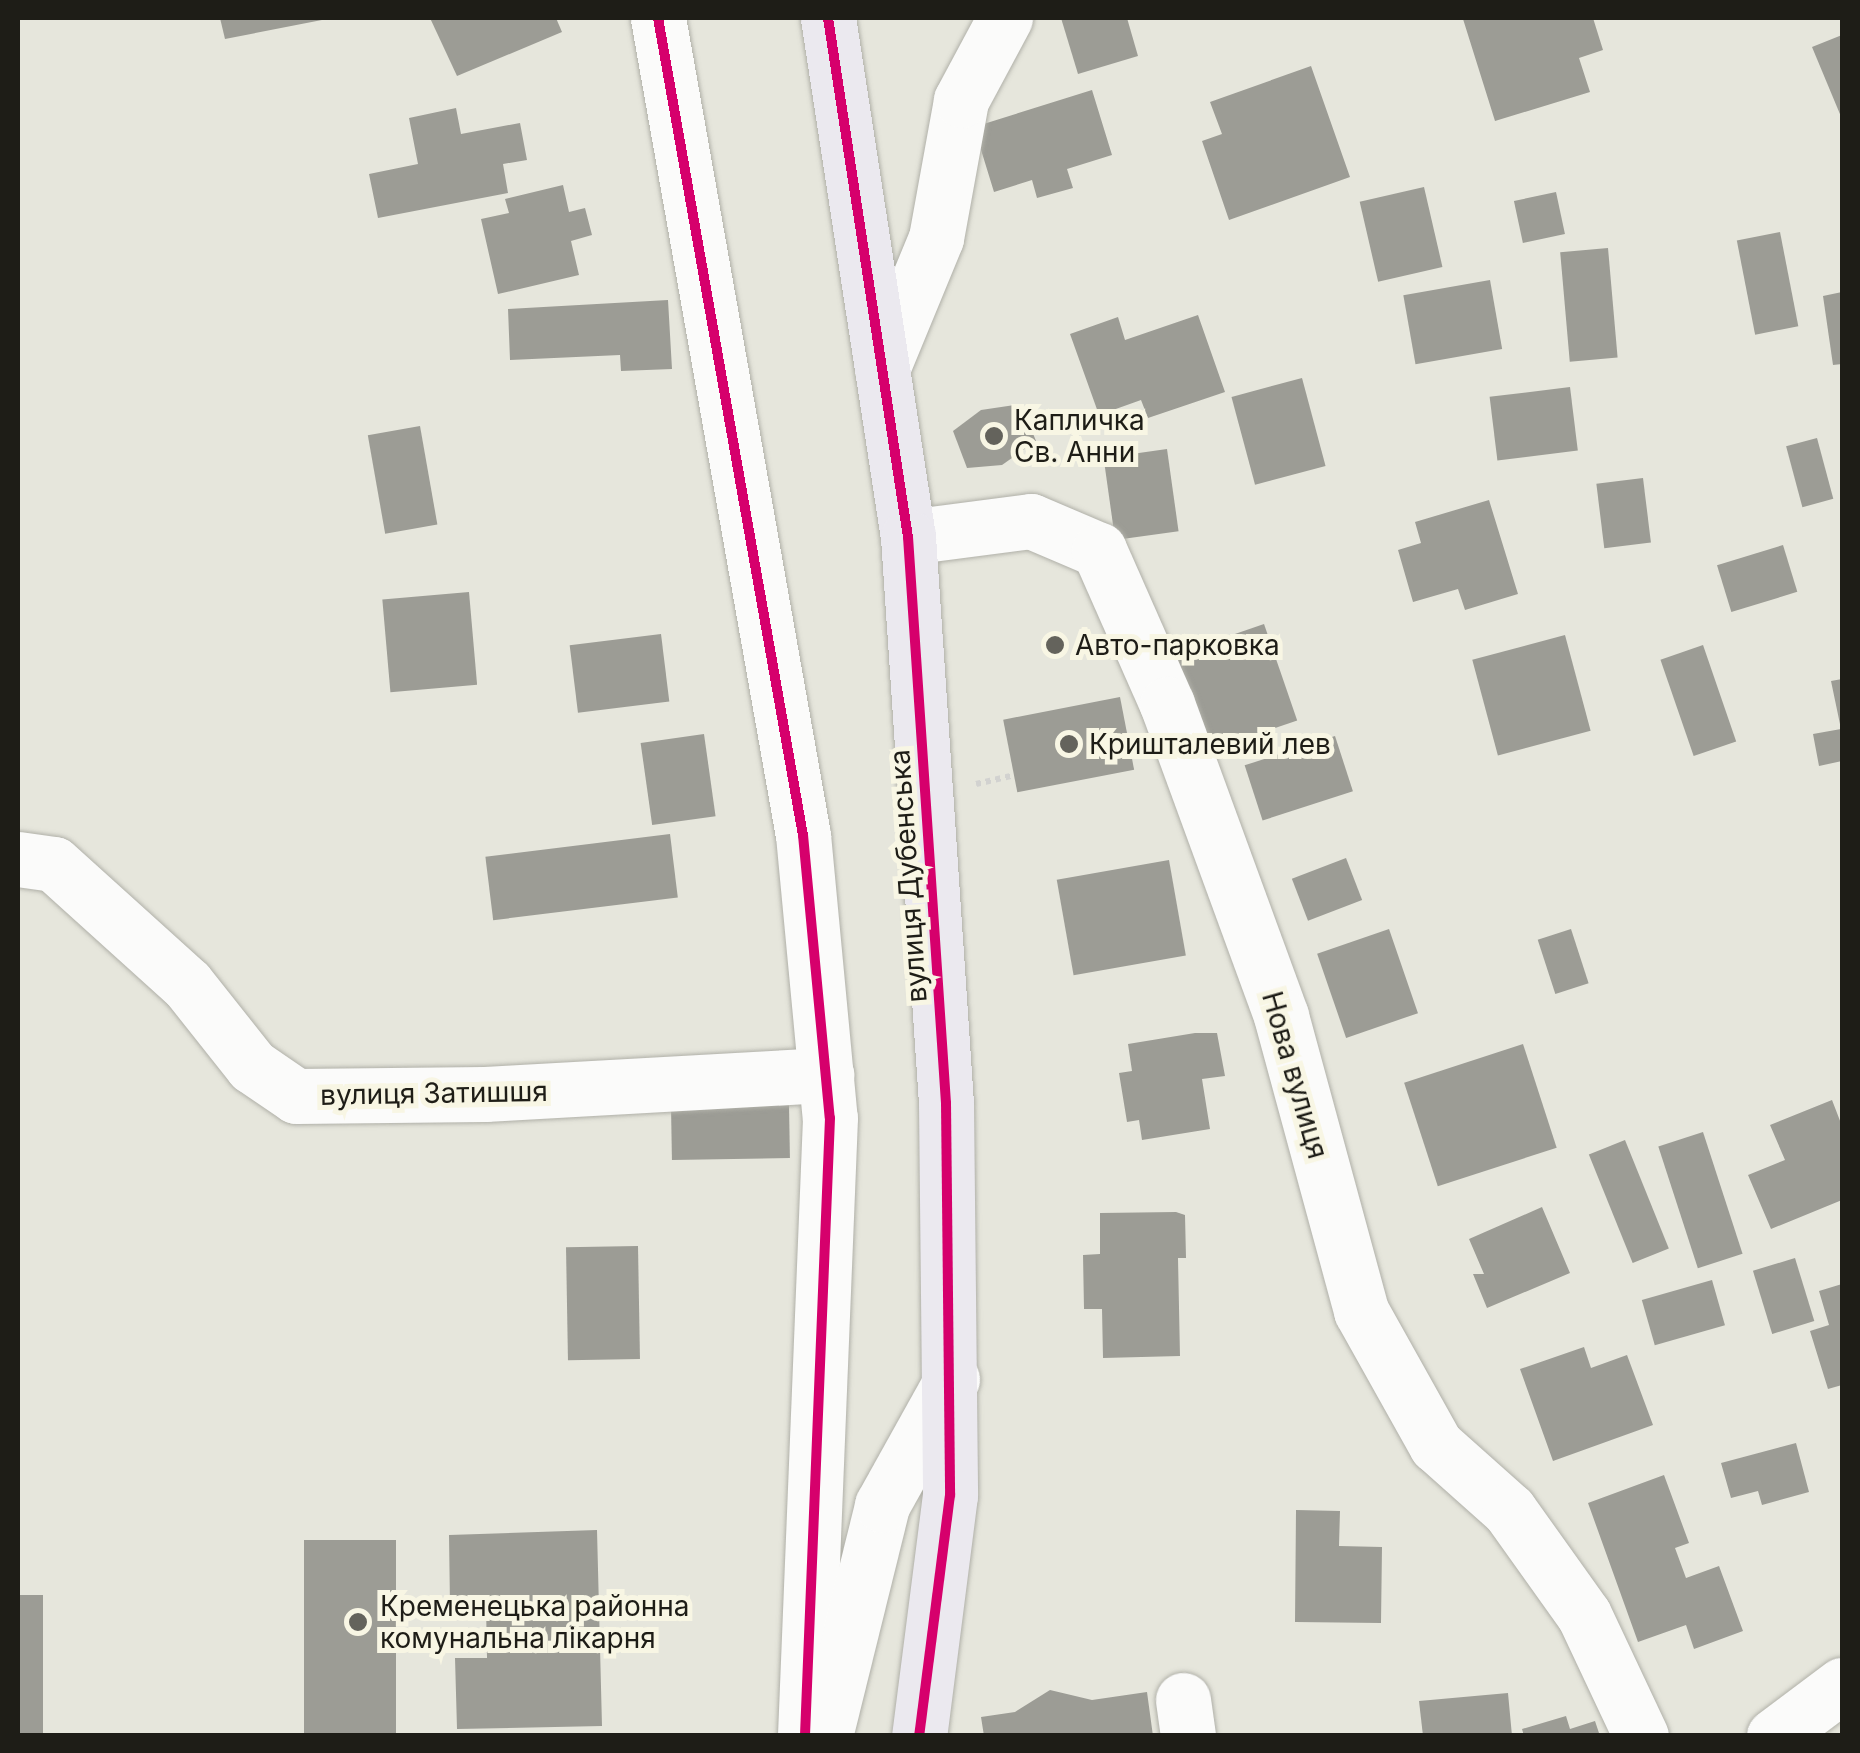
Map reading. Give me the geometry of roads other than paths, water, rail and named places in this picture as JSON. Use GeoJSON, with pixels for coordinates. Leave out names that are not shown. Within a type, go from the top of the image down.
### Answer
{"type":"FeatureCollection","features":[{"type":"Feature","properties":{"kind":"main road","name":"вулиця Дубенська"},"geometry":{"type":"LineString","coordinates":[[828,18],[908,537],[946,1103],[952,1379],[950,1495],[919,1736]]}},
{"type":"Feature","properties":{"kind":"street"},"geometry":{"type":"LineString","coordinates":[[658,18],[803,834],[830,1118],[805,1736]]}},
{"type":"Feature","properties":{"kind":"street"},"geometry":{"type":"LineString","coordinates":[[882,369],[936,238],[961,100],[1005,18]]}},
{"type":"Feature","properties":{"kind":"street","name":"Нова вулиця"},"geometry":{"type":"LineString","coordinates":[[908,537],[1031,521],[1099,550],[1168,704],[1281,1016],[1361,1311],[1436,1445],[1508,1510],[1584,1615],[1641,1736]]}},
{"type":"Feature","properties":{"kind":"street","name":"вулиця Затишшя"},"geometry":{"type":"LineString","coordinates":[[18,859],[54,864],[187,984],[252,1066],[296,1096],[485,1094],[826,1075]]}},
{"type":"Feature","properties":{"kind":"street"},"geometry":{"type":"LineString","coordinates":[[826,1736],[882,1505],[952,1379]]}},
{"type":"Feature","properties":{"kind":"street"},"geometry":{"type":"LineString","coordinates":[[1774,1736],[1842,1684]]}},
{"type":"Feature","properties":{"kind":"place","name":"Капличка Св. Анни"},"geometry":{"type":"Point","coordinates":[994,436]}},
{"type":"Feature","properties":{"kind":"place","name":"Авто-парковка"},"geometry":{"type":"Point","coordinates":[1055,645]}},
{"type":"Feature","properties":{"kind":"place","name":"Кришталевий лев"},"geometry":{"type":"Point","coordinates":[1069,744]}},
{"type":"Feature","properties":{"kind":"place","name":"Кременецька районна комунальна лікарня"},"geometry":{"type":"Point","coordinates":[358,1622]}}]}
